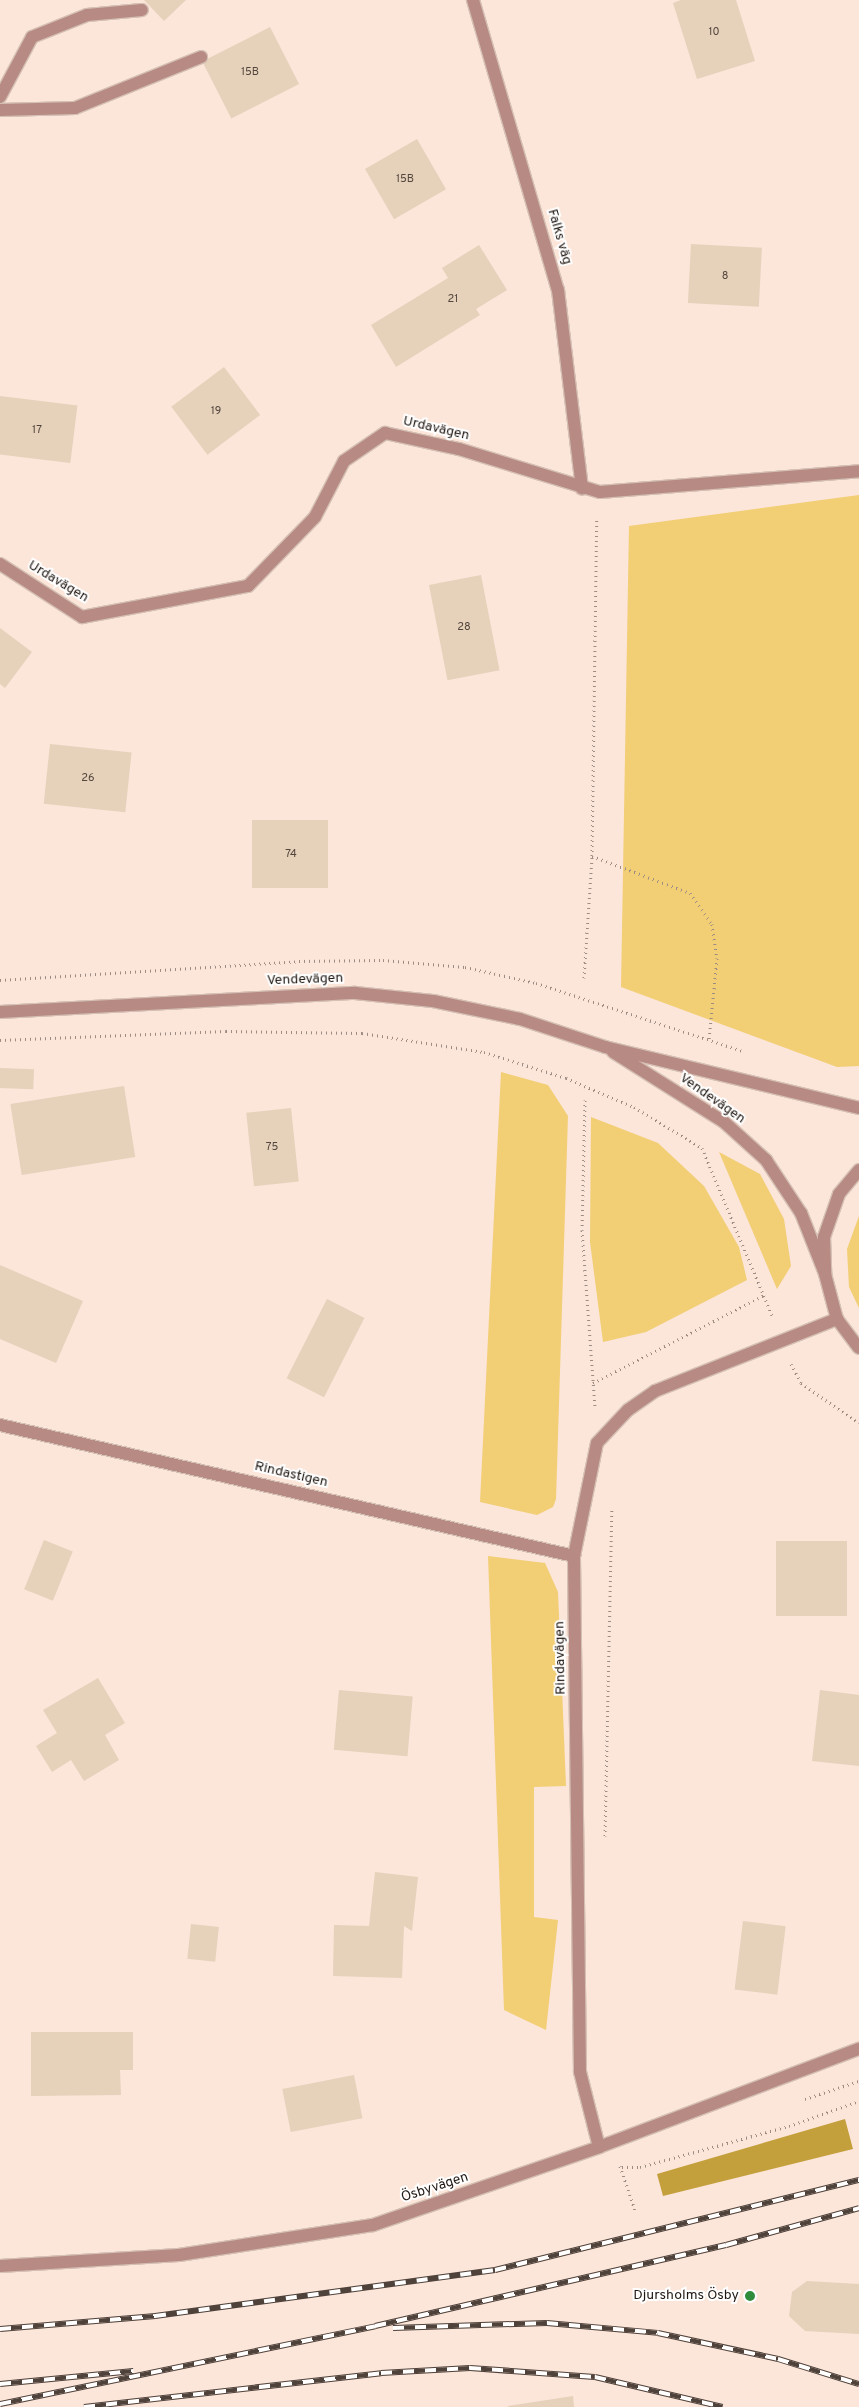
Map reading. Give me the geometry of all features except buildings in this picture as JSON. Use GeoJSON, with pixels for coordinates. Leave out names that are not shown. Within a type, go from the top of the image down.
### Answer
{"type":"FeatureCollection","features":[{"type":"Feature","properties":{"kind":"street","name":"Falks väg"},"geometry":{"type":"LineString","coordinates":[[473,0],[558,290],[582,489]]}},
{"type":"Feature","properties":{"kind":"street"},"geometry":{"type":"LineString","coordinates":[[0,97],[32,37],[88,15],[142,10]]}},
{"type":"Feature","properties":{"kind":"street"},"geometry":{"type":"LineString","coordinates":[[0,110],[75,108],[201,57]]}},
{"type":"Feature","properties":{"kind":"street","name":"Urdavägen"},"geometry":{"type":"LineString","coordinates":[[0,564],[82,617],[248,586],[315,517],[344,461],[385,433],[459,449],[582,489],[600,492],[859,471]]}},
{"type":"Feature","properties":{"kind":"street","name":"Vendevägen"},"geometry":{"type":"LineString","coordinates":[[0,1012],[355,993],[433,1001],[520,1019],[605,1047],[859,1108]]}},
{"type":"Feature","properties":{"kind":"street","name":"Vendevägen"},"geometry":{"type":"LineString","coordinates":[[605,1047],[724,1122],[766,1160],[801,1213],[824,1274]]}},
{"type":"Feature","properties":{"kind":"street"},"geometry":{"type":"LineString","coordinates":[[859,1170],[839,1194],[824,1237],[824,1274],[837,1319],[859,1348]]}},
{"type":"Feature","properties":{"kind":"street","name":"Rindavägen"},"geometry":{"type":"LineString","coordinates":[[600,2147],[580,2072],[574,1556],[597,1442],[628,1410],[655,1391],[781,1339],[837,1319]]}},
{"type":"Feature","properties":{"kind":"street","name":"Rindastigen"},"geometry":{"type":"LineString","coordinates":[[0,1425],[574,1556]]}},
{"type":"Feature","properties":{"kind":"street","name":"Ösbyvägen"},"geometry":{"type":"LineString","coordinates":[[0,2266],[179,2255],[373,2224],[600,2147],[859,2050]]}},
{"type":"Feature","properties":{"kind":"path"},"geometry":{"type":"LineString","coordinates":[[584,978],[592,856],[594,541],[600,492]]}},
{"type":"Feature","properties":{"kind":"path"},"geometry":{"type":"LineString","coordinates":[[592,856],[690,893],[712,924],[717,958],[709,1040]]}},
{"type":"Feature","properties":{"kind":"path"},"geometry":{"type":"LineString","coordinates":[[0,1040],[226,1031],[362,1033],[484,1052],[566,1078],[634,1107],[702,1148],[801,1383],[859,1423]]}},
{"type":"Feature","properties":{"kind":"path"},"geometry":{"type":"LineString","coordinates":[[592,1383],[764,1295]]}},
{"type":"Feature","properties":{"kind":"path"},"geometry":{"type":"LineString","coordinates":[[635,2210],[620,2167],[640,2167],[790,2126],[859,2101]]}},
{"type":"Feature","properties":{"kind":"shaded area"},"geometry":{"type":"Polygon","coordinates":[[[859,495],[859,1066],[837,1067],[621,987],[629,526],[859,495]]]}},
{"type":"Feature","properties":{"kind":"shaded area"},"geometry":{"type":"Polygon","coordinates":[[[501,1072],[548,1085],[568,1116],[556,1499],[553,1507],[537,1515],[480,1502],[501,1072]]]}},
{"type":"Feature","properties":{"kind":"shaded area"},"geometry":{"type":"Polygon","coordinates":[[[591,1117],[658,1143],[704,1186],[739,1247],[747,1280],[646,1332],[603,1342],[590,1242],[591,1117]]]}},
{"type":"Feature","properties":{"kind":"shaded area"},"geometry":{"type":"Polygon","coordinates":[[[719,1152],[760,1174],[784,1219],[791,1266],[777,1289],[719,1152]]]}},
{"type":"Feature","properties":{"kind":"shaded area"},"geometry":{"type":"Polygon","coordinates":[[[859,1216],[859,1308],[849,1287],[847,1249],[859,1216]]]}},
{"type":"Feature","properties":{"kind":"shaded area"},"geometry":{"type":"Polygon","coordinates":[[[488,1556],[545,1563],[558,1592],[566,1786],[534,1787],[534,1917],[558,1920],[546,2030],[504,2010],[488,1556]]]}},
{"type":"Feature","properties":{"kind":"shaded area"},"geometry":{"type":"Polygon","coordinates":[[[845,2119],[853,2149],[663,2196],[657,2174],[845,2119]]]}},
{"type":"Feature","properties":{"kind":"railway"},"geometry":{"type":"LineString","coordinates":[[0,2329],[155,2316],[495,2270],[859,2180]]}},
{"type":"Feature","properties":{"kind":"railway"},"geometry":{"type":"LineString","coordinates":[[0,2404],[375,2326],[726,2245],[859,2208]]}},
{"type":"Feature","properties":{"kind":"railway"},"geometry":{"type":"LineString","coordinates":[[393,2328],[547,2323],[658,2333],[778,2359],[859,2384]]}},
{"type":"Feature","properties":{"kind":"railway"},"geometry":{"type":"LineString","coordinates":[[84,2407],[381,2373],[470,2368],[595,2377],[723,2407]]}},
{"type":"Feature","properties":{"kind":"railway"},"geometry":{"type":"LineString","coordinates":[[0,2384],[133,2371]]}},
{"type":"Feature","properties":{"kind":"place","name":"Djursholms Ösby"},"geometry":{"type":"Point","coordinates":[750,2296]}}]}
